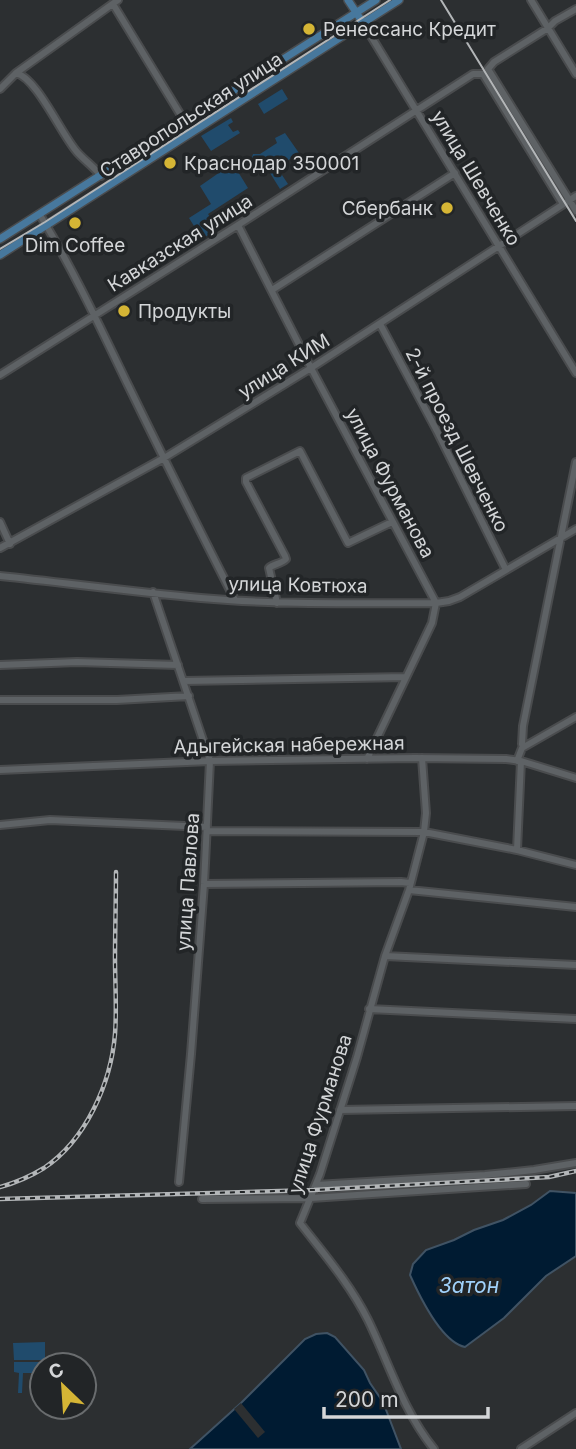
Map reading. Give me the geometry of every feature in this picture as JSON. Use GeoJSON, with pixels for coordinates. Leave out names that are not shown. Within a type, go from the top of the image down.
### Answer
{"type":"FeatureCollection","features":[{"type":"Feature","properties":{"kind":"main road","name":"улица Шевченко"},"geometry":{"type":"LineString","coordinates":[[348,0],[363,23]]}},
{"type":"Feature","properties":{"kind":"main road","name":"Ставропольская улица"},"geometry":{"type":"LineString","coordinates":[[3,237],[376,0]]}},
{"type":"Feature","properties":{"kind":"main road","name":"Ставропольская улица"},"geometry":{"type":"LineString","coordinates":[[0,255],[399,0]]}},
{"type":"Feature","properties":{"kind":"street"},"geometry":{"type":"LineString","coordinates":[[531,0],[576,74]]}},
{"type":"Feature","properties":{"kind":"street"},"geometry":{"type":"LineString","coordinates":[[0,89],[16,73],[116,2],[185,122]]}},
{"type":"Feature","properties":{"kind":"street","name":"Кавказская улица"},"geometry":{"type":"LineString","coordinates":[[0,375],[473,74],[485,72],[494,62],[576,9]]}},
{"type":"Feature","properties":{"kind":"street","name":"улица Шевченко"},"geometry":{"type":"LineString","coordinates":[[363,23],[576,373]]}},
{"type":"Feature","properties":{"kind":"street"},"geometry":{"type":"LineString","coordinates":[[485,72],[576,211]]}},
{"type":"Feature","properties":{"kind":"street"},"geometry":{"type":"LineString","coordinates":[[16,73],[23,75],[35,89],[76,151],[93,165],[101,176]]}},
{"type":"Feature","properties":{"kind":"street"},"geometry":{"type":"LineString","coordinates":[[272,290],[455,173]]}},
{"type":"Feature","properties":{"kind":"street","name":"улица КИМ"},"geometry":{"type":"LineString","coordinates":[[0,548],[164,458],[311,368],[569,200]]}},
{"type":"Feature","properties":{"kind":"street"},"geometry":{"type":"LineString","coordinates":[[40,215],[61,248],[95,315],[235,600]]}},
{"type":"Feature","properties":{"kind":"street","name":"улица Фурманова"},"geometry":{"type":"LineString","coordinates":[[238,225],[391,522],[436,603]]}},
{"type":"Feature","properties":{"kind":"street"},"geometry":{"type":"LineString","coordinates":[[0,228],[3,237]]}},
{"type":"Feature","properties":{"kind":"street","name":"2-й проезд Шевченко"},"geometry":{"type":"LineString","coordinates":[[380,324],[506,570]]}},
{"type":"Feature","properties":{"kind":"street"},"geometry":{"type":"LineString","coordinates":[[277,603],[269,568],[286,559],[246,478],[300,451],[348,543],[391,522]]}},
{"type":"Feature","properties":{"kind":"street"},"geometry":{"type":"LineString","coordinates":[[522,744],[523,726],[576,462]]}},
{"type":"Feature","properties":{"kind":"street"},"geometry":{"type":"LineString","coordinates":[[0,523],[10,544]]}},
{"type":"Feature","properties":{"kind":"street","name":"улица Ковтюха"},"geometry":{"type":"LineString","coordinates":[[0,576],[201,598],[277,603],[436,603],[460,597],[575,531]]}},
{"type":"Feature","properties":{"kind":"street","name":"улица Павлова"},"geometry":{"type":"LineString","coordinates":[[153,592],[210,761],[204,884],[179,1182]]}},
{"type":"Feature","properties":{"kind":"street"},"geometry":{"type":"LineString","coordinates":[[367,759],[432,623],[436,603]]}},
{"type":"Feature","properties":{"kind":"street"},"geometry":{"type":"LineString","coordinates":[[0,666],[77,663],[178,664]]}},
{"type":"Feature","properties":{"kind":"street"},"geometry":{"type":"LineString","coordinates":[[184,681],[406,677]]}},
{"type":"Feature","properties":{"kind":"street"},"geometry":{"type":"LineString","coordinates":[[0,700],[117,700],[189,696]]}},
{"type":"Feature","properties":{"kind":"street"},"geometry":{"type":"LineString","coordinates":[[517,850],[519,761],[522,748],[576,718]]}},
{"type":"Feature","properties":{"kind":"street","name":"улица Фурманова"},"geometry":{"type":"LineString","coordinates":[[422,758],[426,813],[410,887],[385,956],[357,1057],[316,1185],[300,1223],[352,1291],[411,1414],[434,1449]]}},
{"type":"Feature","properties":{"kind":"street","name":"Адыгейская набережная"},"geometry":{"type":"LineString","coordinates":[[0,770],[210,761],[422,758],[519,761],[576,778]]}},
{"type":"Feature","properties":{"kind":"street"},"geometry":{"type":"LineString","coordinates":[[0,825],[50,820],[207,829],[424,832],[517,850],[576,866]]}},
{"type":"Feature","properties":{"kind":"street"},"geometry":{"type":"LineString","coordinates":[[204,884],[401,882],[410,887],[576,907]]}},
{"type":"Feature","properties":{"kind":"street"},"geometry":{"type":"LineString","coordinates":[[385,956],[576,965]]}},
{"type":"Feature","properties":{"kind":"street"},"geometry":{"type":"LineString","coordinates":[[369,1009],[576,1019]]}},
{"type":"Feature","properties":{"kind":"street"},"geometry":{"type":"LineString","coordinates":[[340,1110],[576,1106]]}},
{"type":"Feature","properties":{"kind":"street"},"geometry":{"type":"LineString","coordinates":[[316,1185],[485,1175],[576,1163]]}},
{"type":"Feature","properties":{"kind":"street"},"geometry":{"type":"LineString","coordinates":[[202,1199],[311,1198],[526,1184]]}},
{"type":"Feature","properties":{"kind":"street"},"geometry":{"type":"LineString","coordinates":[[522,1449],[576,1413]]}},
{"type":"Feature","properties":{"kind":"shaded area"},"geometry":{"type":"Polygon","coordinates":[[[282,89],[288,99],[264,114],[258,104],[282,89]]]}},
{"type":"Feature","properties":{"kind":"shaded area"},"geometry":{"type":"Polygon","coordinates":[[[231,118],[233,122],[228,125],[233,132],[238,130],[240,133],[211,151],[201,136],[231,118]]]}},
{"type":"Feature","properties":{"kind":"shaded area"},"geometry":{"type":"Polygon","coordinates":[[[285,133],[299,153],[278,167],[274,163],[288,184],[280,189],[270,173],[263,173],[263,169],[257,172],[250,163],[253,154],[260,154],[277,143],[275,138],[285,133]]]}},
{"type":"Feature","properties":{"kind":"shaded area"},"geometry":{"type":"Polygon","coordinates":[[[232,162],[248,188],[208,214],[217,229],[202,239],[189,218],[211,204],[200,186],[232,162]]]}},
{"type":"Feature","properties":{"kind":"shaded area"},"geometry":{"type":"Polygon","coordinates":[[[45,1342],[45,1351],[28,1351],[28,1360],[14,1360],[13,1343],[45,1342]]]}},
{"type":"Feature","properties":{"kind":"shaded area"},"geometry":{"type":"Polygon","coordinates":[[[14,1362],[28,1362],[28,1373],[23,1373],[22,1393],[18,1393],[19,1373],[14,1372],[14,1362]]]}},
{"type":"Feature","properties":{"kind":"water","name":"Затон"},"geometry":{"type":"Polygon","coordinates":[[[550,1191],[576,1193],[576,1256],[546,1276],[504,1318],[465,1347],[456,1343],[439,1327],[425,1305],[410,1275],[413,1264],[426,1250],[503,1220],[550,1191]]]}},
{"type":"Feature","properties":{"kind":"water"},"geometry":{"type":"Polygon","coordinates":[[[327,1333],[335,1337],[364,1370],[383,1402],[401,1449],[190,1449],[305,1339],[327,1333]]]}},
{"type":"Feature","properties":{"kind":"pier"},"geometry":{"type":"Polygon","coordinates":[[[241,1403],[265,1432],[258,1438],[234,1409],[241,1403]]]}},
{"type":"Feature","properties":{"kind":"tram line"},"geometry":{"type":"LineString","coordinates":[[0,249],[390,0]]}},
{"type":"Feature","properties":{"kind":"tram line"},"geometry":{"type":"LineString","coordinates":[[441,0],[576,221]]}},
{"type":"Feature","properties":{"kind":"railway"},"geometry":{"type":"LineString","coordinates":[[0,1187],[34,1174],[59,1156],[84,1126],[102,1091],[113,1053],[115,1034],[116,872]]}},
{"type":"Feature","properties":{"kind":"railway"},"geometry":{"type":"LineString","coordinates":[[0,1199],[314,1190],[549,1177],[576,1171]]}},
{"type":"Feature","properties":{"kind":"place","name":"Ренессанс Кредит"},"geometry":{"type":"Point","coordinates":[309,29]}},
{"type":"Feature","properties":{"kind":"place","name":"Краснодар 350001"},"geometry":{"type":"Point","coordinates":[170,163]}},
{"type":"Feature","properties":{"kind":"place","name":"Сбербанк"},"geometry":{"type":"Point","coordinates":[447,208]}},
{"type":"Feature","properties":{"kind":"place","name":"Dim Coffee"},"geometry":{"type":"Point","coordinates":[75,223]}},
{"type":"Feature","properties":{"kind":"place","name":"Продукты"},"geometry":{"type":"Point","coordinates":[124,311]}}]}
